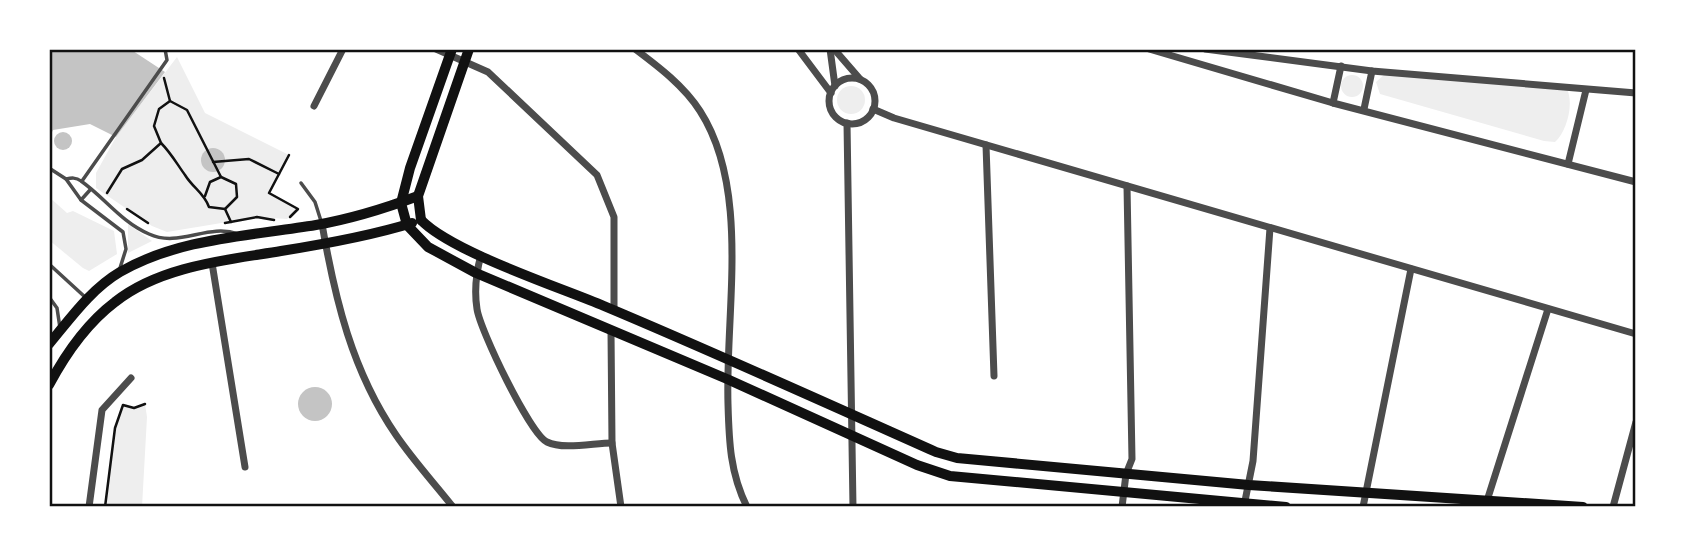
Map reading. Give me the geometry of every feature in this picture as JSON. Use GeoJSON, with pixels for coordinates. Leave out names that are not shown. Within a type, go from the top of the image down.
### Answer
{"type":"FeatureCollection","features":[{"type":"Feature","properties":{"kind":"main road"},"geometry":{"type":"LineString","coordinates":[[468,49],[418,197],[421,220],[437,235],[729,359],[936,452],[957,458],[1248,485],[1486,504],[1583,507]]}},
{"type":"Feature","properties":{"kind":"main road"},"geometry":{"type":"LineString","coordinates":[[451,52],[401,203],[407,225],[428,247],[476,273],[727,379],[917,465],[950,476],[1244,506],[1286,507]]}},
{"type":"Feature","properties":{"kind":"main road"},"geometry":{"type":"LineString","coordinates":[[49,344],[87,299],[118,273],[171,251],[240,234],[322,224],[418,197]]}},
{"type":"Feature","properties":{"kind":"main road"},"geometry":{"type":"LineString","coordinates":[[49,384],[89,324],[116,300],[150,282],[212,263],[325,244],[421,220]]}},
{"type":"Feature","properties":{"kind":"street"},"geometry":{"type":"LineString","coordinates":[[314,106],[343,49]]}},
{"type":"Feature","properties":{"kind":"street"},"geometry":{"type":"LineString","coordinates":[[436,49],[451,52],[488,72],[597,175],[614,217],[614,310]]}},
{"type":"Feature","properties":{"kind":"street"},"geometry":{"type":"LineString","coordinates":[[635,49],[682,88],[699,110],[724,161],[730,196],[727,379],[730,461],[737,487],[747,507]]}},
{"type":"Feature","properties":{"kind":"street"},"geometry":{"type":"LineString","coordinates":[[832,49],[872,89],[873,109],[866,119],[847,123],[834,114],[830,100],[833,89],[832,49]]}},
{"type":"Feature","properties":{"kind":"street"},"geometry":{"type":"LineString","coordinates":[[1149,49],[1333,103],[1636,182]]}},
{"type":"Feature","properties":{"kind":"street"},"geometry":{"type":"LineString","coordinates":[[1205,49],[1372,71],[1636,93]]}},
{"type":"Feature","properties":{"kind":"street"},"geometry":{"type":"LineString","coordinates":[[803,51],[833,89]]}},
{"type":"Feature","properties":{"kind":"street"},"geometry":{"type":"LineString","coordinates":[[1333,103],[1340,66]]}},
{"type":"Feature","properties":{"kind":"street"},"geometry":{"type":"LineString","coordinates":[[1364,109],[1372,71]]}},
{"type":"Feature","properties":{"kind":"street"},"geometry":{"type":"LineString","coordinates":[[833,89],[847,78],[861,79]]}},
{"type":"Feature","properties":{"kind":"street"},"geometry":{"type":"LineString","coordinates":[[1568,164],[1586,90]]}},
{"type":"Feature","properties":{"kind":"street"},"geometry":{"type":"LineString","coordinates":[[873,109],[894,118],[1636,334]]}},
{"type":"Feature","properties":{"kind":"street"},"geometry":{"type":"LineString","coordinates":[[847,123],[853,507]]}},
{"type":"Feature","properties":{"kind":"street"},"geometry":{"type":"LineString","coordinates":[[986,145],[995,376]]}},
{"type":"Feature","properties":{"kind":"street"},"geometry":{"type":"LineString","coordinates":[[1122,507],[1126,474],[1132,459],[1127,186]]}},
{"type":"Feature","properties":{"kind":"street"},"geometry":{"type":"LineString","coordinates":[[322,224],[342,322],[365,383],[397,437],[453,507]]}},
{"type":"Feature","properties":{"kind":"street"},"geometry":{"type":"LineString","coordinates":[[1244,506],[1253,461],[1270,228]]}},
{"type":"Feature","properties":{"kind":"street"},"geometry":{"type":"LineString","coordinates":[[481,255],[476,273],[477,312],[488,340],[537,434],[554,445],[612,443]]}},
{"type":"Feature","properties":{"kind":"street"},"geometry":{"type":"LineString","coordinates":[[212,263],[245,467]]}},
{"type":"Feature","properties":{"kind":"street"},"geometry":{"type":"LineString","coordinates":[[1363,507],[1411,269]]}},
{"type":"Feature","properties":{"kind":"street"},"geometry":{"type":"LineString","coordinates":[[1486,504],[1548,309]]}},
{"type":"Feature","properties":{"kind":"street"},"geometry":{"type":"LineString","coordinates":[[611,331],[612,443],[621,507]]}},
{"type":"Feature","properties":{"kind":"street"},"geometry":{"type":"LineString","coordinates":[[89,507],[102,410],[131,378]]}},
{"type":"Feature","properties":{"kind":"street"},"geometry":{"type":"LineString","coordinates":[[1613,507],[1636,422]]}},
{"type":"Feature","properties":{"kind":"lane"},"geometry":{"type":"LineString","coordinates":[[82,181],[167,60],[165,49]]}},
{"type":"Feature","properties":{"kind":"lane"},"geometry":{"type":"LineString","coordinates":[[49,168],[66,179],[81,200],[123,232],[126,249],[118,273]]}},
{"type":"Feature","properties":{"kind":"lane"},"geometry":{"type":"LineString","coordinates":[[66,179],[82,181],[109,208],[150,235],[174,239],[215,229],[240,234]]}},
{"type":"Feature","properties":{"kind":"lane"},"geometry":{"type":"LineString","coordinates":[[301,183],[315,202],[322,224]]}},
{"type":"Feature","properties":{"kind":"lane"},"geometry":{"type":"LineString","coordinates":[[81,200],[90,190]]}},
{"type":"Feature","properties":{"kind":"lane"},"geometry":{"type":"LineString","coordinates":[[49,264],[87,299]]}},
{"type":"Feature","properties":{"kind":"lane"},"geometry":{"type":"LineString","coordinates":[[49,297],[57,308],[60,331]]}},
{"type":"Feature","properties":{"kind":"path"},"geometry":{"type":"LineString","coordinates":[[163,76],[167,82],[170,101]]}},
{"type":"Feature","properties":{"kind":"path"},"geometry":{"type":"LineString","coordinates":[[170,101],[159,109],[154,126],[161,143],[186,178],[205,196],[209,207],[225,209]]}},
{"type":"Feature","properties":{"kind":"path"},"geometry":{"type":"LineString","coordinates":[[170,101],[187,110],[221,177],[236,184],[237,197],[225,209]]}},
{"type":"Feature","properties":{"kind":"path"},"geometry":{"type":"LineString","coordinates":[[115,201],[106,195],[122,169],[142,160],[161,143]]}},
{"type":"Feature","properties":{"kind":"path"},"geometry":{"type":"LineString","coordinates":[[287,219],[298,209],[269,193],[289,155]]}},
{"type":"Feature","properties":{"kind":"path"},"geometry":{"type":"LineString","coordinates":[[213,162],[249,159],[278,174]]}},
{"type":"Feature","properties":{"kind":"path"},"geometry":{"type":"LineString","coordinates":[[205,196],[210,182],[221,177]]}},
{"type":"Feature","properties":{"kind":"path"},"geometry":{"type":"LineString","coordinates":[[125,208],[152,226]]}},
{"type":"Feature","properties":{"kind":"path"},"geometry":{"type":"LineString","coordinates":[[225,209],[231,222]]}},
{"type":"Feature","properties":{"kind":"path"},"geometry":{"type":"LineString","coordinates":[[218,224],[257,216],[276,220]]}},
{"type":"Feature","properties":{"kind":"path"},"geometry":{"type":"LineString","coordinates":[[105,507],[115,428],[123,405],[134,408],[145,404]]}},
{"type":"Feature","properties":{"kind":"shaded area"},"geometry":{"type":"Polygon","coordinates":[[[177,57],[205,113],[289,155],[269,193],[298,209],[287,219],[257,217],[167,232],[152,226],[96,188],[96,173],[116,137],[177,57]]]}},
{"type":"Feature","properties":{"kind":"shaded area"},"geometry":{"type":"Polygon","coordinates":[[[1385,74],[1567,89],[1570,102],[1568,117],[1555,142],[1544,141],[1380,94],[1376,82],[1385,74]]]}},
{"type":"Feature","properties":{"kind":"shaded area"},"geometry":{"type":"Polygon","coordinates":[[[1352,75],[1362,82],[1363,86],[1356,96],[1352,97],[1342,90],[1341,86],[1348,76],[1352,75]]]}},
{"type":"Feature","properties":{"kind":"shaded area"},"geometry":{"type":"Polygon","coordinates":[[[851,86],[861,90],[865,100],[861,110],[851,114],[841,110],[837,100],[841,90],[851,86]]]}},
{"type":"Feature","properties":{"kind":"shaded area"},"geometry":{"type":"Polygon","coordinates":[[[49,197],[67,213],[73,211],[114,231],[117,254],[89,271],[49,240],[49,197]]]}},
{"type":"Feature","properties":{"kind":"shaded area"},"geometry":{"type":"Polygon","coordinates":[[[128,224],[152,241],[128,253],[128,224]]]}},
{"type":"Feature","properties":{"kind":"shaded area"},"geometry":{"type":"Polygon","coordinates":[[[145,404],[147,417],[142,507],[105,507],[115,428],[123,405],[134,408],[145,404]]]}},
{"type":"Feature","properties":{"kind":"building"},"geometry":{"type":"Polygon","coordinates":[[[49,49],[130,49],[165,72],[116,137],[90,124],[53,130],[49,138],[49,49]]]}},
{"type":"Feature","properties":{"kind":"building"},"geometry":{"type":"Polygon","coordinates":[[[63,132],[69,135],[72,141],[69,147],[63,150],[57,147],[54,141],[57,135],[63,132]]]}},
{"type":"Feature","properties":{"kind":"building"},"geometry":{"type":"Polygon","coordinates":[[[213,148],[221,152],[225,160],[221,168],[213,172],[205,168],[201,160],[205,152],[213,148]]]}},
{"type":"Feature","properties":{"kind":"building"},"geometry":{"type":"Polygon","coordinates":[[[315,387],[327,392],[332,404],[327,416],[315,421],[303,416],[298,404],[303,392],[315,387]]]}}]}
